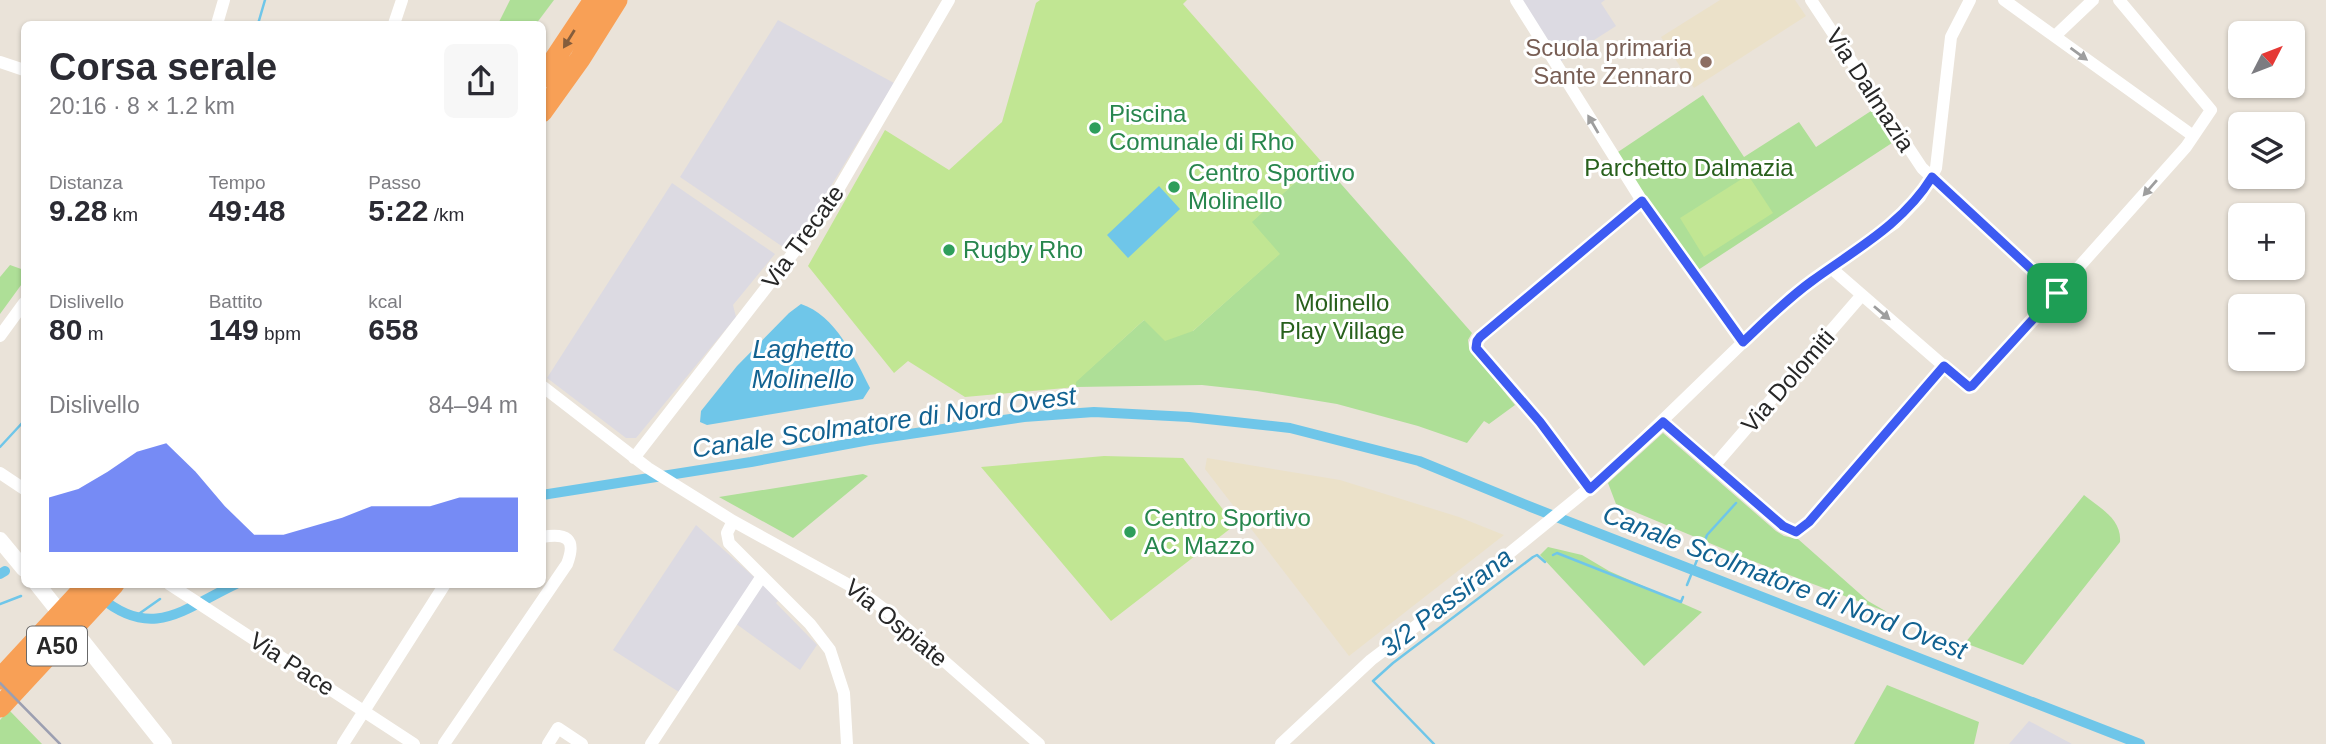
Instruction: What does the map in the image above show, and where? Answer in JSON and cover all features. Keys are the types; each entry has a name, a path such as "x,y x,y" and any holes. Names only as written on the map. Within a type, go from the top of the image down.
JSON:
{"highway":[{"path":"546,72 594,0"},
{"path":"546,106 617,0"},
{"name":"A50","path":"0,679 84,588"},
{"name":"A50","path":"0,706 110,588"}],"street":[{"path":"218,21 224,0"},
{"path":"395,21 402,0"},
{"name":"Via Trecate","path":"634,458 825,212 949,0"},
{"path":"1516,0 1642,201 1743,342"},
{"name":"Via Dalmazia","path":"1811,0 1913,156 1932,177 2057,293"},
{"path":"1281,744 1371,660 1590,489 1663,422 1790,297 1895,223 1920,198 1936,168 1951,37 1970,0"},
{"path":"2004,0 2192,135"},
{"path":"2055,36 2093,0"},
{"path":"1831,268 1969,387 1978,380 2186,147 2211,110 2119,0"},
{"path":"0,62 21,68"},
{"path":"1590,489 1540,422 1475,344 1642,201"},
{"name":"Via Dolomiti","path":"1714,466 1861,296"},
{"path":"0,336 21,307"},
{"path":"1663,422 1783,526 1796,532 1809,522 1944,366"},
{"name":"Via Ospiate","path":"546,389 648,468 736,523 829,572 874,601 1039,744"},
{"path":"0,473 21,487"},
{"path":"736,523 727,533 731,545 819,634 830,650 842,683 846,706 847,744"},
{"path":"444,744 567,564 570,547 566,536 546,536"},
{"path":"3,543 21,565"},
{"path":"651,744 762,576"},
{"path":"40,588 164,744"},
{"name":"Via Pace","path":"174,588 414,744"},
{"path":"343,744 442,588"},
{"path":"548,744 558,728 582,744"}],"shaded area":[{"path":"1510,0 1605,0 1601,3 1616,26 1552,67"},
{"name":"Scuola primaria Sante Zennaro","path":"1720,0 1795,0 1806,16 1694,88 1661,37"},
{"path":"778,20 894,83 796,243 783,247 680,177"},
{"path":"672,183 775,254 733,305 736,317 636,438 626,438 547,378"},
{"path":"1207,458 1340,480 1459,517 1504,535 1349,656 1205,469"},
{"path":"696,525 763,585 778,601 776,603 817,645 800,670 728,618 679,692 613,650"},
{"path":"2029,721 2072,744 2009,744"}],"green space":[{"path":"510,0 554,0 538,21 500,21"},
{"path":"1040,0 1187,0 1183,4 1320,160 1252,222 1280,254 1193,331 1165,341 1144,320 1076,382 1076,387 965,397 908,361 894,373 808,266 885,130 949,170 1002,122 1036,3"},
{"name":"Parchetto Dalmazia","path":"1703,95 1744,157 1799,122 1816,147 1874,109 1895,141 1698,270 1615,154"},
{"name":"Molinello Play Village","path":"1320,160 1472,333 1468,340 1469,348 1515,405 1489,424 1484,421 1467,443 1418,426 1337,404 1257,391 1202,385 1076,387 1075,382 1144,320 1193,331 1279,254 1251,222"},
{"path":"1748,175 1773,213 1704,257 1680,218"},
{"path":"10,265 21,269 21,285 0,314 0,277"},
{"path":"1663,433 1776,531 1798,539 1868,601 1887,612 1750,560 1616,504 1608,483"},
{"name":"Centro Sportivo AC Mazzo","path":"1104,456 1183,458 1235,525 1111,621 981,467"},
{"path":"863,474 868,476 793,538 719,497"},
{"path":"2084,495 2114,520 2120,534 2120,542 2023,665 1965,643"},
{"path":"1548,547 1582,555 1609,571 1702,612 1644,666 1540,555"},
{"path":"1887,685 1979,722 1974,744 1854,744"},
{"path":"9,710 42,744 0,744 0,720"}],"water":[{"path":"1159,186 1180,209 1128,258 1107,235"},
{"name":"Laghetto Molinello","path":"801,304 824,318 843,339 870,388 863,399 707,425 700,422 701,411 737,366"}],"waterway":[{"path":"259,21 265,0"},
{"name":"Canale Scolmatore di Nord Ovest","path":"546,494 1024,417 1094,412 1189,417 1290,428 1419,461 2140,744"},
{"path":"0,447 21,424"},
{"name":"3/2 Passirana","path":"1704,543 1707,535 1736,503"},
{"name":"3/2 Passirana","path":"1553,555 1557,553 1681,602 1683,597"},
{"name":"3/2 Passirana","path":"1434,744 1373,681 1533,557 1537,555 1545,562"},
{"name":"3/2 Passirana","path":"1687,585 1699,555"},
{"name":"Canale Scolmatore di Nord Ovest","path":"0,574 5,571"},
{"name":"Canale Scolmatore di Nord Ovest","path":"100,597 119,610 136,617 152,619 184,611 228,588"},
{"path":"0,604 21,596"},
{"path":"133,618 160,599"}],"railway":[{"path":"0,683 60,744"}],"place":[{"name":"Scuola primaria Sante Zennaro","path":"1706,62"},
{"name":"Piscina Comunale di Rho","path":"1095,128"},
{"name":"Centro Sportivo Molinello","path":"1174,187"},
{"name":"Rugby Rho","path":"949,250"},
{"name":"Centro Sportivo AC Mazzo","path":"1130,532"}],"route":[{"path":"1932,177 2057,293 1972,386 1969,387 1944,366 1809,522 1796,532 1783,526 1663,422 1590,489 1540,422 1475,344 1642,201 1743,342 1790,297 1895,223 1920,198 1932,177"}]}
